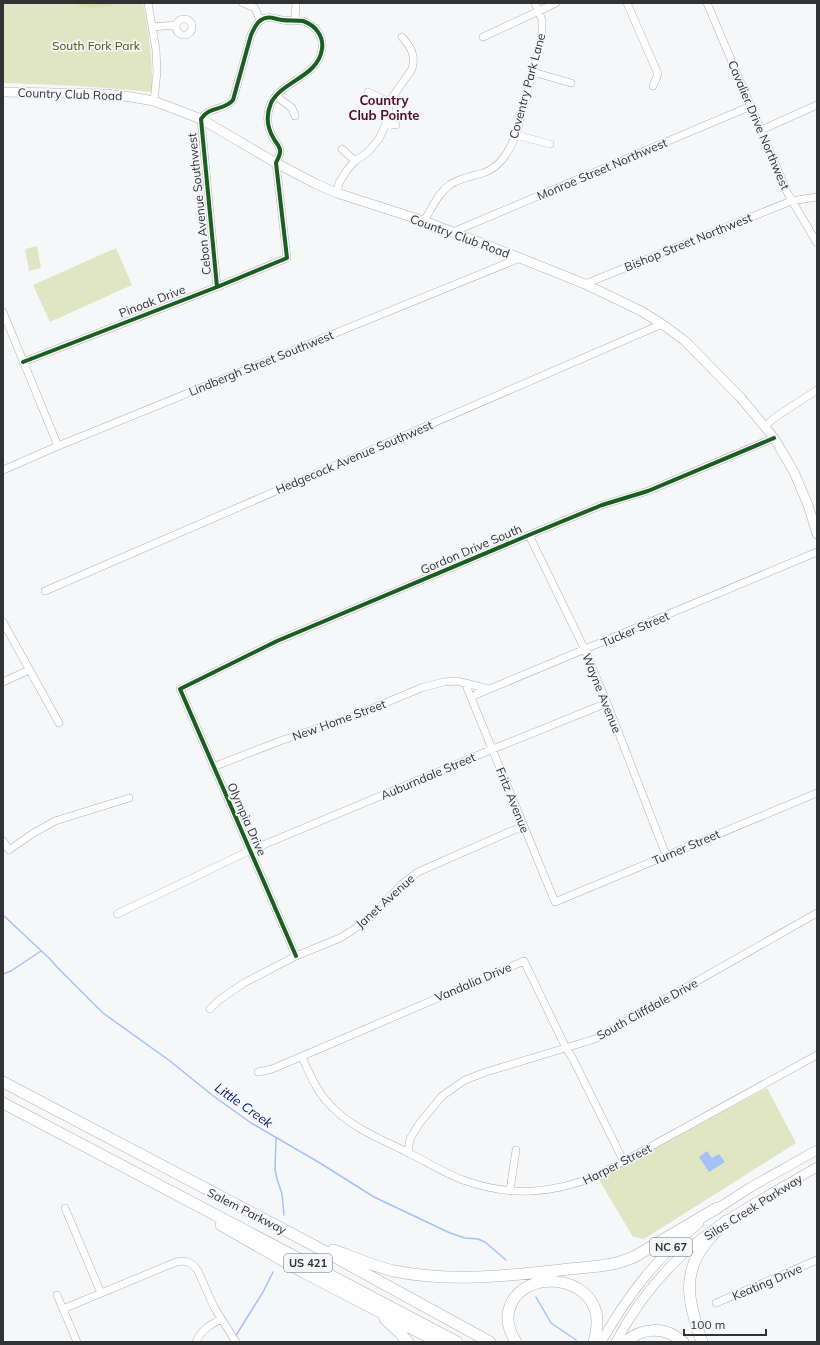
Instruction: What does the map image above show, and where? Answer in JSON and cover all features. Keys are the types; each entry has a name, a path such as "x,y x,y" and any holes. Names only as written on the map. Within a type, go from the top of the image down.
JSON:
{"highway":[{"name":"Salem Parkway","path":"3,1082 313,1245 490,1342"},
{"name":"Salem Parkway","path":"3,1103 457,1342"},
{"path":"159,1185 174,1198 264,1251 372,1309 438,1342"},
{"path":"313,1245 392,1270 422,1276 464,1278 600,1266 626,1260 642,1253 678,1230 717,1208"},
{"path":"702,1342 690,1302 689,1289 691,1275 695,1261 703,1247 726,1221"},
{"path":"516,1342 510,1329 508,1319 509,1309 513,1300 521,1291 531,1284 550,1281 571,1285 582,1292 590,1300 595,1309 597,1319 597,1330 594,1342"},
{"path":"372,1309 393,1326 408,1342"},
{"path":"625,1342 638,1334 654,1330 670,1334 683,1342"}],"main road":[{"name":"Country Club Road","path":"3,92 106,94 154,101 201,119 276,163 316,184 337,193 453,232 520,258 585,284 641,311 685,341 765,426 774,438 794,472 808,505 817,534"},
{"name":"Silas Creek Parkway","path":"600,1342 619,1311 643,1277 673,1245 717,1208 817,1150"},
{"name":"Silas Creek Parkway","path":"616,1342 642,1301 668,1270 697,1242 726,1221 817,1167"}],"street":[{"path":"148,3 156,50 157,72 154,101"},
{"path":"243,3 255,8 260,20"},
{"path":"295,20 296,3"},
{"name":"Coventry Park Lane","path":"424,222 437,199 446,188 462,178 484,172 497,166 507,154 516,135 542,36 542,20 535,3"},
{"path":"483,37 556,3"},
{"path":"626,3 658,74 653,86"},
{"name":"Cavalier Drive Northwest","path":"707,3 791,201 817,243"},
{"path":"201,119 206,112 227,105 233,100 251,35 260,20 270,17 280,20 295,20 304,22 315,28 321,36 322,49 317,63 314,67 280,92 272,103 268,117 270,132 280,149 280,154 276,163"},
{"path":"152,27 176,25"},
{"path":"337,193 341,178 347,170 355,161 375,145 383,132 389,113 389,102 407,78 414,64 413,54 408,43 402,37"},
{"path":"533,72 571,83"},
{"path":"368,92 389,102"},
{"path":"276,96 292,108 295,116"},
{"path":"761,130 817,105"},
{"name":"Monroe Street Northwest","path":"453,232 752,106"},
{"name":"Cebon Avenue Southwest","path":"201,119 217,287"},
{"path":"386,123 396,125"},
{"path":"516,135 550,144"},
{"path":"342,149 355,161"},
{"name":"Pinoak Drive","path":"23,362 217,287 287,258 276,163"},
{"name":"Bishop Street Northwest","path":"585,284 791,201 817,197"},
{"name":"Lindbergh Street Southwest","path":"3,470 58,446 520,258"},
{"path":"3,312 58,446"},
{"name":"Hedgecock Avenue Southwest","path":"45,591 662,324"},
{"path":"765,426 777,416 817,390"},
{"name":"Gordon Drive South","path":"180,689 277,641 602,505 648,491 774,438"},
{"name":"Wayne Avenue","path":"529,535 585,650 666,855"},
{"name":"Tucker Street","path":"471,697 817,552"},
{"path":"3,622 59,723"},
{"path":"3,682 29,670"},
{"name":"New Home Street","path":"213,767 280,741 354,716 421,688 443,682 457,681 465,683"},
{"path":"465,683 485,688 492,688"},
{"path":"465,683 471,697"},
{"name":"Olympia Drive","path":"180,689 296,956"},
{"name":"Fritz Avenue","path":"471,697 555,902"},
{"name":"Auburndale Street","path":"117,914 250,850 607,703"},
{"name":"Turner Street","path":"555,902 817,793"},
{"path":"3,841 9,850 32,834 55,821 129,798"},
{"name":"Janet Avenue","path":"210,1009 219,1000 244,983 296,956 340,938 353,930 372,915 402,884 418,872 524,826"},
{"name":"South Cliffdale Drive","path":"408,1153 410,1140 416,1129 442,1096 465,1080 600,1036 817,913"},
{"name":"Vandalia Drive","path":"258,1072 272,1069 524,961 624,1162"},
{"name":"Harper Street","path":"302,1056 319,1091 333,1109 368,1134 463,1180 484,1186 521,1192 559,1188 578,1184 597,1176 817,1055"},
{"path":"510,1190 516,1150"},
{"path":"65,1208 101,1293"},
{"name":"Keating Drive","path":"716,1303 817,1260"},
{"path":"63,1309 176,1262 184,1261 195,1266 221,1319 236,1342"},
{"path":"57,1295 77,1342"},
{"path":"196,1342 199,1334 221,1319"}],"green space":[{"name":"South Fork Park","path":"3,3 143,3 150,48 152,92 78,86 3,83"},
{"path":"75,3 117,3 108,6 89,8 78,6"},
{"path":"37,246 41,268 29,271 25,249"},
{"path":"116,248 132,285 50,322 33,285"},
{"path":"767,1088 796,1143 644,1239 633,1237 598,1178"}],"water":[{"path":"707,1151 712,1158 719,1154 725,1162 709,1172 699,1157"}],"waterway":[{"name":"Little Creek","path":"3,915 50,959 103,1013 170,1061 212,1095 251,1123 320,1163 374,1197 450,1233 485,1242 506,1260"},
{"path":"3,974 11,971 41,951"},
{"path":"276,1138 275,1169 282,1194 284,1215"},
{"path":"235,1337 263,1292 273,1272"},
{"name":"Little Creek","path":"536,1297 551,1323 576,1340"}],"cycle path":[{"path":"23,362 217,287 287,258 276,163 280,155 280,150 270,130 268,117 269,108 276,95 314,66 319,58 322,49 322,40 320,35 315,28 303,21 269,18 259,21 251,35 233,100 225,106 208,112 201,119 217,287"},
{"path":"296,956 180,689 277,641 602,505 648,491 774,438"}],"district":[{"name":"Country Club Pointe","path":"384,108"}]}
